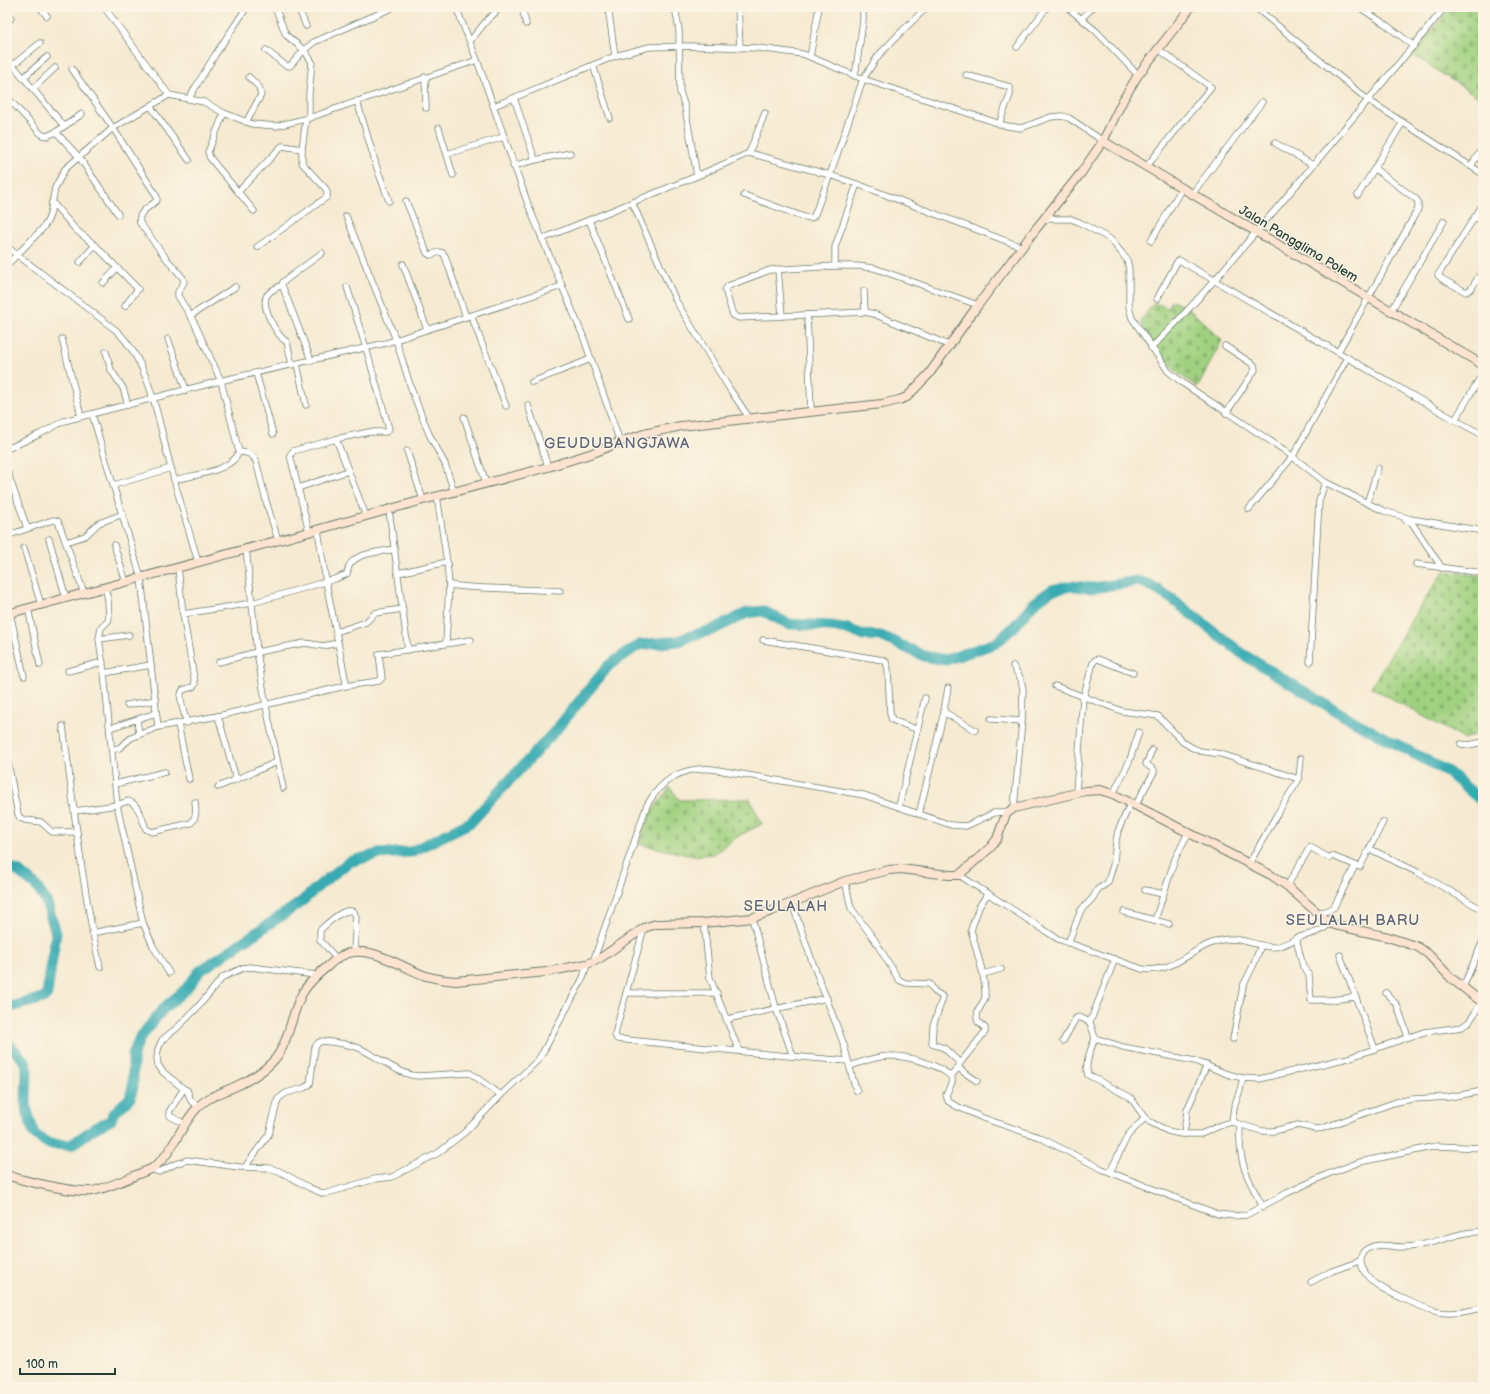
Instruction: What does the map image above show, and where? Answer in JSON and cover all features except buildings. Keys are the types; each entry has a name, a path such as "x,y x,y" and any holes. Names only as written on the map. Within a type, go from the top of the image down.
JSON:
{"street":[{"path":"40,7 47,16"},
{"path":"104,7 169,95"},
{"path":"189,98 247,7"},
{"path":"257,247 327,196 326,189 302,163 302,149 313,65 311,59 304,50 286,35 275,7"},
{"path":"298,7 306,26"},
{"path":"266,50 288,67 295,62 304,50 314,42 383,9 394,7"},
{"path":"456,7 494,106 513,166 591,359 620,442"},
{"path":"470,41 488,19 496,12 498,7"},
{"path":"522,7 526,24"},
{"path":"608,7 615,56"},
{"path":"675,7 680,46 680,92 684,103 697,176"},
{"path":"738,7 740,48"},
{"path":"810,57 819,7"},
{"path":"855,76 863,21 863,7"},
{"path":"744,195 804,218 811,218 814,216 830,175 862,79 878,56 927,7"},
{"path":"1017,47 1047,7"},
{"path":"1068,7 1082,18 1138,75"},
{"path":"1082,18 1093,7"},
{"path":"24,676 9,613 548,467 593,453 644,434 681,426 882,404 907,397 930,374 951,346 978,305 1081,173 1103,141 1123,100 1138,75 1191,7"},
{"path":"1255,7 1368,100 1483,174"},
{"path":"1359,7 1414,46"},
{"path":"1151,348 1185,315 1314,165 1445,7"},
{"path":"12,65 40,43"},
{"path":"494,106 615,56 649,47 680,46 740,48 803,54 862,79 999,124 1020,128 1052,117 1062,116 1069,118 1103,141"},
{"path":"1146,167 1211,87 1158,49"},
{"path":"23,78 46,57"},
{"path":"7,58 64,126"},
{"path":"7,265 44,226 50,214 55,188 65,169 113,128 151,107 169,95 204,102 224,113 246,122 276,126 307,119 477,60"},
{"path":"593,65 610,118"},
{"path":"32,89 55,68"},
{"path":"72,69 156,194 157,200 140,214 140,222 165,257 183,278 184,282 178,292 180,300 190,316 221,381 239,452 236,458 221,468 174,480"},
{"path":"966,75 1010,87 1010,95 999,124"},
{"path":"246,122 261,95 259,87 249,77"},
{"path":"425,77 426,108"},
{"path":"7,97 42,135 47,136 56,132 82,114"},
{"path":"514,98 535,160"},
{"path":"357,102 377,168 389,201"},
{"path":"1192,194 1262,102"},
{"path":"151,107 189,160"},
{"path":"224,113 208,152 254,211"},
{"path":"749,153 765,113"},
{"path":"1358,195 1403,122"},
{"path":"439,128 453,175"},
{"path":"56,132 79,157 118,214"},
{"path":"447,154 504,137"},
{"name":"Jalan Pangglima Polem","path":"1103,141 1483,365"},
{"path":"1275,143 1314,165"},
{"path":"238,192 282,146 302,149"},
{"path":"1471,166 1483,147"},
{"path":"513,166 570,153"},
{"path":"542,239 697,176 749,153 830,175 857,184 1022,247"},
{"path":"1338,352 1417,212 1419,205 1416,199 1375,169"},
{"path":"835,266 835,247 857,184"},
{"path":"1150,241 1182,188"},
{"path":"406,201 427,253 430,255 440,252 445,256 506,406"},
{"path":"52,202 76,230 94,245 138,289 125,306"},
{"path":"632,202 676,300 729,388 750,419"},
{"path":"1483,204 1438,275 1442,280 1466,292 1470,290 1483,270"},
{"path":"346,216 396,340 412,390 429,434 446,468 454,492"},
{"path":"1039,225 1050,217 1070,219 1079,222 1110,239 1127,260 1129,269 1130,312 1132,318 1168,371 1226,413 1293,456 1326,482 1384,511 1411,519 1483,531"},
{"path":"1475,217 1483,221"},
{"path":"589,220 629,319"},
{"path":"1391,311 1444,221"},
{"path":"80,262 94,245"},
{"path":"7,247 117,331 125,339 134,353 154,398 174,480 198,562"},
{"path":"306,405 295,364 287,342 281,337 272,322 266,304 266,297 268,293 282,285 283,282 322,252"},
{"path":"1157,299 1179,260 1483,435"},
{"path":"403,264 427,330"},
{"path":"951,346 874,314 865,312 736,317 733,315 725,292 726,287 763,272 778,269 857,266 874,268 978,305"},
{"path":"103,283 117,268"},
{"path":"778,269 782,316"},
{"path":"282,285 311,360"},
{"path":"7,449 64,421 81,416 396,340 562,286"},
{"path":"190,316 235,287"},
{"path":"345,686 346,683 326,582 313,531 298,488 290,455 293,451 336,439 369,432 381,433 389,431 389,426 347,287"},
{"path":"864,291 865,312"},
{"path":"807,315 811,411"},
{"path":"62,339 81,416"},
{"path":"168,339 186,390"},
{"path":"1225,346 1255,367 1226,413"},
{"path":"106,352 111,370 123,388 128,405"},
{"path":"1249,509 1293,456 1347,358"},
{"path":"532,382 591,359"},
{"path":"256,373 273,434"},
{"path":"1455,420 1483,373"},
{"path":"528,405 548,467"},
{"path":"92,414 141,578 158,727"},
{"path":"464,417 486,483"},
{"path":"336,439 366,516"},
{"path":"407,451 423,500"},
{"path":"239,452 248,453 256,461 267,506 278,540"},
{"path":"114,485 171,468"},
{"path":"1367,503 1378,468"},
{"path":"298,488 348,470"},
{"path":"7,471 27,528"},
{"path":"1310,662 1319,501 1326,482"},
{"path":"437,496 449,585 446,643"},
{"path":"389,510 408,650"},
{"path":"1384,511 1387,516 1403,519 1412,523 1442,568"},
{"path":"66,542 85,536 100,523 123,514"},
{"path":"12,534 56,520 59,523 84,593"},
{"path":"49,539 66,598"},
{"path":"114,545 126,582"},
{"path":"24,548 41,605"},
{"path":"246,548 257,652 266,706 283,788"},
{"path":"183,614 252,603 326,582 347,574 349,566 356,558 395,549"},
{"path":"398,573 447,562"},
{"path":"1416,564 1483,573"},
{"path":"178,567 183,614 195,684 193,687 183,690 181,693 181,699 187,722"},
{"path":"449,585 475,588 560,591"},
{"path":"105,587 108,600 109,618 101,628 99,638 103,662 117,805 143,923 153,946 169,973"},
{"path":"28,608 40,666"},
{"path":"336,632 366,622 375,613 403,609"},
{"path":"99,638 129,635"},
{"path":"112,750 119,748 131,738 158,727 266,706 345,686 379,681 382,678 379,654 471,640"},
{"path":"763,640 883,660 886,662 888,669 890,713 892,720 916,728"},
{"path":"219,662 257,652 305,643 323,646 338,643"},
{"path":"1076,792 1084,698 1095,660 1098,659 1133,673"},
{"path":"68,670 103,662"},
{"path":"104,673 151,665"},
{"path":"7,1175 32,1182 92,1191 151,1169 157,1165 170,1150 185,1124 198,1106 258,1074 276,1058 284,1042 303,993 316,975 337,959 354,952 379,956 425,975 443,980 525,975 590,963 644,928 656,924 704,923 752,918 845,881 889,870 901,869 950,875 959,874 993,844 1004,818 1011,810 1022,722 1023,689 1021,679 1014,666"},
{"path":"1055,686 1122,711 1158,716 1183,742 1191,747 1227,756 1299,779"},
{"path":"919,814 944,712 948,688"},
{"path":"899,806 924,698"},
{"path":"127,705 156,700"},
{"path":"944,712 975,730"},
{"path":"110,728 156,713"},
{"path":"218,716 236,779"},
{"path":"992,719 1022,722"},
{"path":"137,720 140,734"},
{"path":"178,724 189,779"},
{"path":"63,726 92,933 100,967"},
{"path":"1113,794 1129,762 1139,732"},
{"path":"1461,744 1469,745 1483,742"},
{"path":"1068,943 1080,910 1091,900 1098,889 1108,882 1114,862 1118,831 1154,772 1154,770 1146,764 1152,750"},
{"path":"7,758 8,771 20,818 41,822 52,832 77,832"},
{"path":"1249,864 1299,779 1302,758"},
{"path":"218,787 277,762"},
{"path":"151,1169 159,1172 174,1164 187,1160 245,1167 269,1168 279,1171 324,1194 375,1179 392,1177 438,1153 465,1132 538,1060 590,963 647,805 664,784 675,775 686,770 698,768 712,769 864,795 899,806 937,821 960,826 971,824 994,813 1011,810 1076,792 1100,790 1113,794 1249,864 1288,886 1316,912 1335,925 1388,937 1418,947 1428,954 1463,987 1483,1002 1465,1025 1457,1028 1430,1030 1408,1036 1348,1058 1266,1078 1243,1078 1227,1074 1208,1065 1186,1058 1123,1047 1095,1038"},
{"path":"115,784 165,772"},
{"path":"75,811 117,805 128,801 135,804 146,829 152,832 191,823 196,815 194,802"},
{"path":"1288,886 1310,847 1329,858 1332,856 1360,867 1383,822"},
{"path":"1155,920 1175,859 1188,833"},
{"path":"1370,849 1417,872 1483,910"},
{"path":"1316,912 1328,911 1334,907 1355,866"},
{"path":"959,874 1043,929 1068,943 1142,969 1155,970 1169,967 1199,948 1218,941 1230,939 1242,940 1267,947 1278,947 1296,938 1323,930 1329,922"},
{"path":"845,881 849,904 874,939 900,980 906,983 930,984 934,991 942,997 933,1026 932,1044 944,1048 959,1066 977,1081"},
{"path":"1145,890 1163,894"},
{"path":"988,892 979,907 971,930 983,974 985,998 978,1011 977,1018 978,1022 986,1028 985,1032 952,1076 952,1082 946,1095 948,1100 954,1105 984,1118 1039,1137 1110,1172 1218,1214 1234,1216 1246,1215 1287,1193 1328,1174 1360,1162 1437,1146 1483,1148"},
{"path":"792,903 844,1045 852,1080 857,1091"},
{"path":"337,959 320,940 320,930 334,918 347,910 354,912 356,917 354,952"},
{"path":"1124,912 1169,924"},
{"path":"752,918 776,1008 793,1056"},
{"path":"92,933 143,923"},
{"path":"704,923 710,978 739,1051"},
{"path":"644,928 617,1026 615,1035 617,1038 849,1063 885,1056 893,1056 930,1063 952,1076"},
{"path":"1296,938 1303,967 1309,975 1311,1000 1330,1000 1355,997"},
{"path":"1463,987 1483,941"},
{"path":"1233,1039 1244,986 1254,964 1260,945"},
{"path":"1340,955 1375,1049"},
{"path":"1115,959 1090,1022 1095,1038 1087,1062 1086,1070 1088,1075 1130,1097 1145,1118 1168,1131 1184,1134 1201,1134 1232,1122 1262,1131 1274,1131 1298,1125 1323,1128 1396,1102 1413,1098 1449,1097 1483,1091"},
{"path":"198,1106 190,1101 187,1090 163,1072 158,1065 158,1049 162,1040 192,1013 223,977 243,968 250,967 316,975"},
{"path":"983,974 1001,969"},
{"path":"626,993 717,993"},
{"path":"1386,993 1397,1006 1408,1036"},
{"path":"727,1019 827,998"},
{"path":"1063,1041 1076,1018 1079,1017 1090,1022"},
{"path":"245,1167 269,1134 278,1099 286,1093 304,1088 310,1084 315,1047 322,1041 358,1048 410,1075 418,1076 470,1073 501,1095"},
{"path":"1184,1134 1187,1110 1208,1065"},
{"path":"1232,1122 1234,1107 1243,1078"},
{"path":"184,1089 169,1112 170,1116 185,1124"},
{"path":"1110,1172 1128,1135 1145,1118"},
{"path":"1240,1125 1241,1154 1245,1171 1263,1207"},
{"path":"1483,1232 1468,1233 1436,1242 1406,1247 1379,1245 1369,1247 1364,1251 1360,1261 1365,1273 1376,1285 1436,1312 1456,1313 1483,1308"},
{"path":"1311,1282 1332,1271 1360,1261"}],"green space":[{"path":"1450,7 1477,7 1483,11 1483,100 1413,55"},
{"path":"1171,301 1187,307 1222,340 1198,387 1171,366 1157,350 1140,321 1154,303 1169,308"},
{"path":"1444,571 1483,576 1483,731 1464,739 1371,687 1412,619"},
{"path":"670,787 679,800 750,799 762,824 740,835 714,854 693,856 639,844 650,814"}],"waterway":[{"path":"7,1042 25,1061 27,1067 26,1107 34,1134 49,1144 71,1145 95,1128 111,1120 113,1114 130,1098 133,1087 133,1054 140,1038 163,1009 186,989 200,971 300,903 349,862 378,854 411,852 471,822 556,730 609,665 639,645 679,641 690,636 712,630 747,613 763,611 789,624 831,626 847,629 863,635 881,636 924,656 946,660 996,643 1014,627 1033,604 1052,590 1071,586 1094,588 1137,581 1148,584 1172,599 1244,655 1348,718 1448,772 1483,802"},
{"path":"7,867 18,871 36,886 46,901 56,933 47,994 43,998 7,1008"}],"district":[{"name":"GEUDUBANGJAWA","path":"617,443"},
{"name":"SEULALAH","path":"786,906"},
{"name":"SEULALAH BARU","path":"1353,920"}]}
